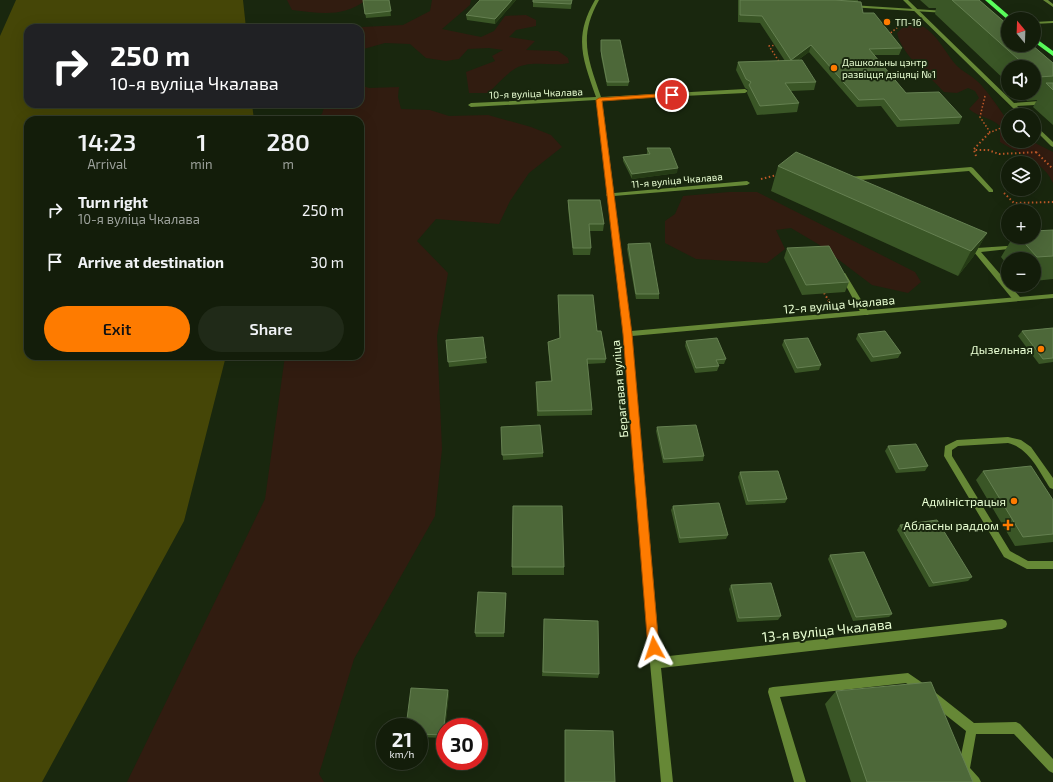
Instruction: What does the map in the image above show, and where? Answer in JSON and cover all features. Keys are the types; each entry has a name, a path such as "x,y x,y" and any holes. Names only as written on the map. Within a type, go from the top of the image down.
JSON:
{"main road":[{"path":"988,0 1001,11"},
{"path":"1041,45 1053,54"}],"street":[{"name":"Берагавая вуліца","path":"597,0 588,13 583,41 588,66 599,100 609,196 628,334 655,663 667,782"},
{"path":"905,0 1016,108"},
{"path":"1045,0 1053,6"},
{"path":"847,5 917,11 956,12"},
{"path":"991,12 1001,11"},
{"path":"1041,23 1053,22"},
{"name":"10-я вуліца Чкалава","path":"471,105 599,100 745,91"},
{"path":"1013,105 1053,102"},
{"path":"1041,133 1053,145"},
{"path":"843,179 971,169 992,191"},
{"name":"11-я вуліца Чкалава","path":"609,196 747,184"},
{"path":"962,243 976,250 1017,299"},
{"path":"976,250 1022,246"},
{"path":"840,270 865,313"},
{"name":"12-я вуліца Чкалава","path":"628,334 1053,296"},
{"path":"1053,485 1028,449 1018,442 1008,440 957,443 948,448 948,456 1007,554 1027,565 1053,565"},
{"name":"13-я вуліца Чкалава","path":"655,663 1002,624"},
{"path":"800,782 772,692 908,678 972,729 1016,728 1053,767"},
{"path":"972,729 964,770 975,782"}],"path":[{"path":"887,36 917,11"},
{"path":"781,64 769,46 783,45"},
{"path":"990,132 980,117 986,89 992,84"},
{"path":"974,150 990,132 1001,128"},
{"path":"974,150 988,150 999,154 1042,151"},
{"path":"971,169 980,167 974,150"},
{"path":"1036,152 1053,169"},
{"path":"747,184 782,175"},
{"path":"999,188 1014,203 1053,202"}],"shaded area":[{"path":"16,0 243,0 246,24 24,24 24,108 252,108 254,116 24,116 24,360 225,360 184,521 42,782 0,782 0,36"},
{"path":"287,0 366,0 349,10 321,13 292,10"},
{"path":"432,0 471,0 470,5 442,29 481,37 494,31 505,16 526,15 536,20 536,26 516,30 509,37 535,41 526,50 558,51 568,58 569,63 533,64 519,67 506,75 488,93 469,93 466,72 495,61 492,56 503,50 489,48 468,49 459,59 446,61 426,58 410,44 385,43 364,49 364,27 403,25 430,11"},
{"path":"909,23 924,27 937,39 957,66 980,83 1001,111 1001,143 1000,126 969,109 979,98 975,91 968,88 957,93 944,92 917,65 905,50 897,33"},
{"path":"364,86 369,88 399,87 398,97 401,109 430,110 449,116 488,115 531,127 551,135 562,147 529,173 510,201 499,224 436,219 417,241 448,273 437,336 442,449 435,516 354,659 319,774 324,782 127,782 265,499 284,360 364,360 364,116 318,116 322,114 324,108 364,108"},
{"path":"1041,146 1053,152 1053,183 1041,167 1041,156 1025,156 1011,148 1041,148"},
{"path":"729,192 757,192 915,272 921,282 908,293 872,285 818,244 791,228 776,230 785,249 767,263 696,259 665,243 665,221 675,214 683,196"}],"building":[{"path":"363,0 389,0 391,11 365,14"},
{"path":"480,0 512,0 495,19 466,15"},
{"path":"533,0 572,0 571,4 533,2"},
{"path":"740,0 835,0 861,2 863,13 874,13 902,48 869,49 906,93 939,92 962,117 900,120 884,99 859,100 811,45 791,60 762,16 740,15"},
{"path":"952,0 979,0 1001,19 1001,44"},
{"path":"601,40 620,40 629,82 607,82 601,51"},
{"path":"1010,52 1040,52 1053,63 1053,76 1041,77 1041,60 1019,60"},
{"path":"802,60 816,82 785,83 799,103 760,106 749,85 751,82 746,79 738,62"},
{"path":"1046,83 1053,83 1053,90"},
{"path":"647,148 670,148 678,168 632,174 623,157 650,154"},
{"path":"796,152 987,233 971,251 778,166"},
{"path":"568,200 600,200 604,224 589,224 591,248 573,248"},
{"path":"1053,230 1053,256 1041,257 1041,252 1032,252 1025,244 1041,244 1041,231"},
{"path":"650,243 659,294 636,294 628,244"},
{"path":"829,246 849,282 806,285 787,248"},
{"path":"558,295 593,295 597,331 601,331 606,359 587,359 592,410 538,411 536,382 552,381 548,342 560,338"},
{"name":"Дызельная","path":"1053,328 1053,358 1043,359 1022,331"},
{"path":"885,331 901,353 873,357 858,334"},
{"path":"483,337 486,358 448,362 446,340"},
{"path":"717,338 726,359 716,360 719,366 696,368 686,341"},
{"path":"808,338 821,365 797,368 784,340"},
{"path":"540,425 543,453 502,455 501,427"},
{"path":"696,425 704,456 664,459 657,427"},
{"path":"916,444 928,466 899,469 888,446"},
{"name":"Адміністрацыя","path":"1031,466 1053,500 1053,534 1023,537 983,471"},
{"path":"778,471 787,499 748,501 740,472"},
{"path":"719,503 728,535 680,538 673,506"},
{"path":"513,506 562,506 564,567 512,567"},
{"path":"937,520 972,577 933,583 900,525"},
{"path":"864,552 892,614 856,617 830,555"},
{"path":"771,583 781,616 739,618 731,585"},
{"path":"478,592 506,593 504,633 475,633"},
{"path":"544,619 598,621 599,674 543,672"},
{"path":"931,682 973,782 867,782 836,691"},
{"path":"411,688 448,690 445,718 436,718 436,735 428,734 428,718 407,718"},
{"path":"565,730 613,731 615,782 565,782"}],"place":[{"name":"ТП-16","path":"887,22"},
{"name":"Дашкольны цэнтр развіцця дзіцяці №1","path":"834,68"},
{"name":"Дызельная","path":"1041,349"},
{"name":"Адміністрацыя","path":"1014,501"},
{"name":"Абласны раддом","path":"1008,525"}],"route":[{"path":"654,648 628,334 609,196 599,100 672,95"}]}
